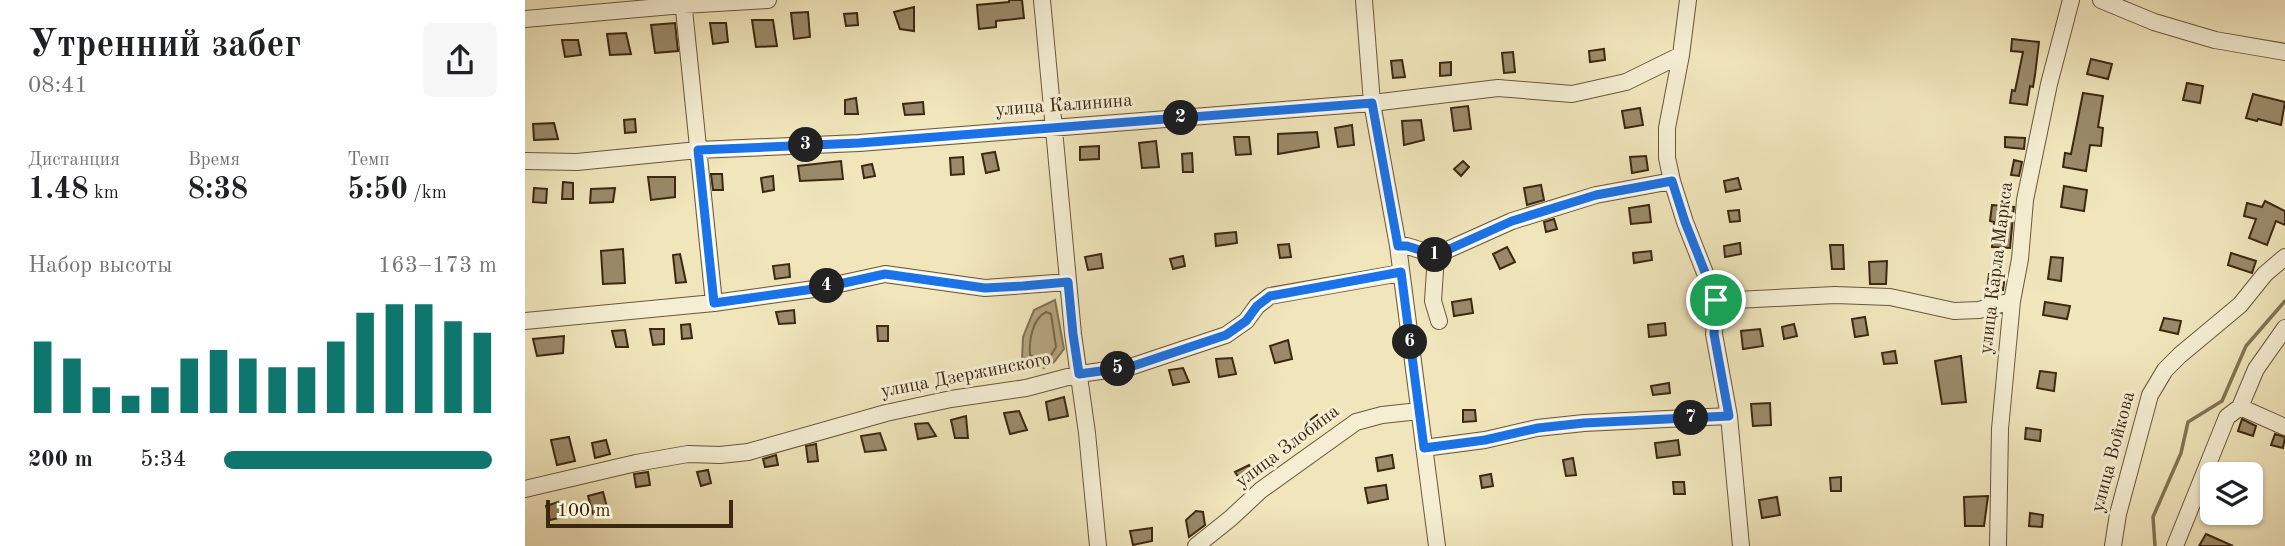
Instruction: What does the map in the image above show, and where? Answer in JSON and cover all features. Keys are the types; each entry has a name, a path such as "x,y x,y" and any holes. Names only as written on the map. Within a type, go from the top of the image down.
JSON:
{"street":[{"path":"525,19 683,2 768,0"},
{"path":"1042,0 1073,334 1087,433 1098,546"},
{"path":"1364,0 1372,103 1398,246 1437,546"},
{"path":"1688,0 1667,128 1667,158 1685,222 1716,300 1714,334 1729,416 1741,546"},
{"name":"улица Карла Маркса","path":"1998,546 2000,429 2025,200 2039,128 2071,0"},
{"path":"2101,0 2154,22 2215,40 2285,51"},
{"path":"683,2 714,303"},
{"name":"улица Калинина","path":"525,161 577,162 698,150 859,143 1372,103 1498,88 1572,94 1626,82 1681,55"},
{"path":"1398,246 1436,255 1512,221 1596,195 1672,181"},
{"path":"1436,255 1433,301 1439,320"},
{"name":"улица Войкова","path":"2113,546 2118,514 2150,395 2165,370 2240,305 2265,274 2285,257"},
{"name":"улица Дзержинского","path":"525,489 636,463 688,454 748,452 886,413 951,399 1026,388 1079,374 1130,367 1226,335 1246,321 1257,306 1270,296 1401,272"},
{"path":"525,321 714,303 821,288 885,274 985,288 1068,282"},
{"path":"1716,300 1835,295 1890,297 1954,311 1979,310 2012,301"},
{"path":"2175,546 2227,417 2239,407 2256,369 2285,328"},
{"path":"2239,407 2285,428"},
{"name":"улица Злобина","path":"1196,546 1261,490 1356,422 1382,415 1419,411"},
{"path":"1424,448 1485,440 1538,428 1584,423 1729,416"}],"water":[{"path":"1055,300 1064,349 1054,362 1044,368 1022,360 1023,337 1034,310"}],"building":[{"path":"1022,0 1024,18 996,21 996,27 979,29 977,5"},
{"path":"914,7 914,31 900,29 894,12"},
{"path":"808,12 810,37 794,39 791,13"},
{"path":"857,13 858,25 846,26 844,14"},
{"path":"752,20 773,20 777,46 756,47"},
{"path":"675,23 678,51 655,53 651,25"},
{"path":"710,23 726,23 728,42 713,44"},
{"path":"626,33 631,54 610,55 607,34"},
{"path":"2012,39 2039,42 2033,87 2030,86 2027,105 2010,103 2023,52 2011,51"},
{"path":"562,40 578,40 581,55 565,57"},
{"path":"1604,49 1605,60 1590,62 1589,51"},
{"path":"1513,52 1515,72 1504,73 1502,53"},
{"path":"2091,59 2112,64 2108,79 2087,74"},
{"path":"1402,60 1405,77 1393,78 1391,61"},
{"path":"1451,62 1451,75 1440,76 1440,63"},
{"path":"2187,83 2203,86 2200,103 2183,100"},
{"path":"2083,93 2103,96 2098,127 2103,128 2101,146 2090,145 2086,171 2063,167 2065,153 2071,154"},
{"path":"2253,94 2285,102 2281,125 2246,118"},
{"path":"856,98 858,114 845,114 845,100"},
{"path":"923,102 924,114 905,115 903,104"},
{"path":"1468,106 1471,129 1454,131 1451,108"},
{"path":"1640,108 1643,125 1625,128 1622,111"},
{"path":"635,119 636,132 625,133 624,120"},
{"path":"1421,120 1424,140 1404,145 1402,121"},
{"path":"554,123 558,139 534,140 533,124"},
{"path":"1352,125 1354,145 1338,147 1335,128"},
{"path":"1317,132 1319,147 1278,154 1278,134"},
{"path":"1234,137 1249,137 1251,154 1236,155"},
{"path":"2005,137 2025,138 2024,149 2005,147"},
{"path":"1156,141 1159,167 1142,168 1139,143"},
{"path":"1099,146 1099,159 1080,160 1080,147"},
{"path":"995,152 999,170 986,173 982,154"},
{"path":"1192,153 1193,172 1183,172 1182,154"},
{"path":"1646,156 1648,170 1632,173 1630,157"},
{"path":"963,157 964,174 951,175 950,158"},
{"path":"2014,160 2022,162 2019,176 2011,175"},
{"path":"841,161 843,179 800,181 798,166"},
{"path":"1463,161 1469,167 1461,176 1454,169"},
{"path":"872,164 875,176 864,178 862,166"},
{"path":"711,174 722,174 723,190 713,190"},
{"path":"773,176 774,190 763,192 761,178"},
{"path":"648,177 675,177 675,197 651,200"},
{"path":"1738,178 1741,189 1726,192 1724,181"},
{"path":"563,182 573,183 573,199 562,199"},
{"path":"1541,185 1544,200 1527,205 1524,188"},
{"path":"2064,186 2087,190 2084,211 2061,207"},
{"path":"534,188 547,189 546,203 533,202"},
{"path":"615,188 613,202 590,203 591,189"},
{"path":"2265,201 2285,211 2285,225 2276,221 2267,245 2249,238 2256,219 2244,216 2247,203 2262,207"},
{"path":"1649,205 1651,222 1631,224 1629,208"},
{"path":"1992,205 2014,207 2010,248 1992,247"},
{"path":"1739,210 1740,221 1730,222 1728,211"},
{"path":"1554,219 1557,229 1546,232 1544,222"},
{"path":"1236,232 1237,243 1216,246 1215,234"},
{"path":"1740,243 1741,254 1725,257 1724,246"},
{"path":"1289,244 1291,257 1280,258 1278,245"},
{"path":"1830,245 1843,245 1844,269 1832,269"},
{"path":"1507,247 1515,262 1500,269 1493,254"},
{"path":"623,249 625,283 603,284 601,251"},
{"path":"1651,251 1652,260 1634,263 1633,253"},
{"path":"2231,253 2256,261 2252,273 2228,265"},
{"path":"680,254 686,282 676,283 673,255"},
{"path":"1101,254 1103,268 1088,270 1085,257"},
{"path":"1183,256 1185,266 1173,269 1170,259"},
{"path":"2051,257 2063,258 2061,281 2048,279"},
{"path":"1887,261 1886,284 1870,284 1869,262"},
{"path":"789,264 790,277 775,279 773,266"},
{"path":"1989,274 2005,275 2003,290 1987,290"},
{"path":"1471,299 1473,313 1454,316 1452,302"},
{"path":"2045,302 2070,306 2067,319 2043,315"},
{"path":"794,310 795,323 779,324 776,312"},
{"path":"1865,317 1868,335 1855,337 1852,319"},
{"path":"2164,318 2181,321 2178,334 2160,330"},
{"path":"1665,323 1666,335 1649,337 1648,325"},
{"path":"690,324 692,338 682,339 681,325"},
{"path":"1794,324 1797,336 1784,339 1782,327"},
{"path":"877,326 888,326 888,341 878,341"},
{"path":"650,329 664,329 664,344 653,345"},
{"path":"1760,329 1763,346 1743,349 1741,331"},
{"path":"625,330 628,347 616,347 612,331"},
{"path":"564,336 563,353 537,356 533,339"},
{"path":"1288,340 1292,359 1275,363 1270,346"},
{"path":"1895,351 1897,363 1884,364 1882,353"},
{"path":"1961,356 1966,402 1942,404 1935,361"},
{"path":"1232,358 1236,374 1219,377 1216,359"},
{"path":"1183,368 1189,382 1173,385 1169,370"},
{"path":"2040,371 2056,373 2054,391 2037,388"},
{"path":"1669,383 1670,393 1653,395 1651,386"},
{"path":"1064,397 1068,416 1049,420 1046,402"},
{"path":"1770,403 1771,425 1753,426 1751,404"},
{"path":"1463,410 1475,410 1476,421 1463,422"},
{"path":"1019,411 1027,430 1010,434 1004,413"},
{"path":"1317,415 1324,424 1312,434 1305,424"},
{"path":"966,416 968,438 955,438 951,420"},
{"path":"2242,419 2256,426 2253,436 2238,431"},
{"path":"928,423 936,436 918,439 915,424"},
{"path":"2026,428 2041,430 2040,441 2025,439"},
{"path":"880,433 886,450 865,452 861,436"},
{"path":"2275,434 2285,437 2283,448 2271,445"},
{"path":"569,437 575,461 557,465 551,440"},
{"path":"606,440 610,454 595,458 592,443"},
{"path":"1678,440 1680,455 1657,458 1655,443"},
{"path":"816,444 818,461 808,462 806,446"},
{"path":"776,455 778,465 765,467 763,459"},
{"path":"1392,455 1394,468 1378,471 1376,458"},
{"path":"1573,458 1576,475 1566,476 1563,460"},
{"path":"1249,465 1254,475 1242,483 1235,472"},
{"path":"708,470 711,483 701,486 697,472"},
{"path":"648,472 650,485 636,487 634,474"},
{"path":"1491,474 1493,486 1482,488 1480,476"},
{"path":"1841,477 1841,491 1831,491 1830,478"},
{"path":"1673,482 1684,482 1685,494 1674,494"},
{"path":"1386,485 1388,499 1368,503 1365,488"},
{"path":"603,492 608,511 593,514 588,496"},
{"path":"1988,496 1984,526 1965,526 1964,497"},
{"path":"1777,497 1780,515 1762,518 1759,500"},
{"path":"558,502 563,517 550,520 546,506"},
{"path":"1196,511 1203,512 1205,525 1189,537 1186,520"},
{"path":"2030,513 2043,515 2042,527 2029,526"},
{"path":"1152,528 1152,541 1133,545 1130,531"},
{"path":"2206,534 2233,546 2199,546"}],"waterway":[{"path":"2155,546 2153,517 2181,453 2188,422 2222,401 2246,346 2285,301"}],"route":[{"path":"1372,103 1398,246 1436,255 1512,221 1596,195 1672,181 1716,300 1714,334 1729,416 1584,423 1538,428 1485,440 1424,448 1401,272 1270,296 1257,306 1246,321 1226,335 1130,367 1079,374 1068,282 985,288 885,274 821,288 714,303 698,150 859,143 1372,103"}]}
